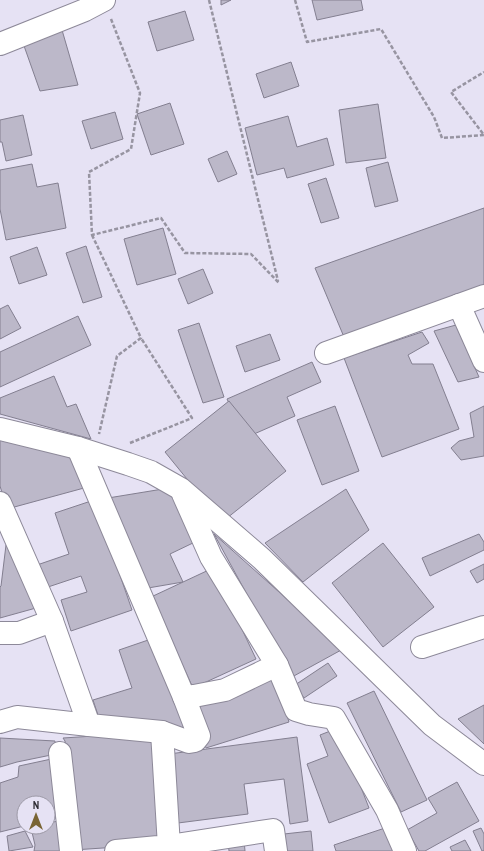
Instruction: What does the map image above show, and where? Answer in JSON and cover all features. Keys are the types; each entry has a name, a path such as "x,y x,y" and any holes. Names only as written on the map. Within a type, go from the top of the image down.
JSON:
{"street":[{"path":"0,44 85,10 107,7"},
{"path":"326,353 484,296"},
{"path":"459,304 484,361"},
{"path":"0,429 78,448 151,472 181,489 262,559 432,725 484,764"},
{"path":"0,722 17,717 162,732 189,742 195,741 199,736 78,448"},
{"path":"181,489 211,557 277,665 296,710 309,714 334,718 387,810 405,851"},
{"path":"0,503 52,621 89,725"},
{"path":"0,633 19,633 52,621"},
{"path":"422,647 484,627"},
{"path":"184,698 225,690 277,665"},
{"path":"162,732 169,846"},
{"path":"60,753 71,851"},
{"path":"116,851 169,846 273,830 276,851"}],"path":[{"path":"92,235 161,218 185,254 251,254 279,283 209,0"},
{"path":"295,0 307,42 381,29 434,116 442,138 484,135 451,92 484,72"},
{"path":"107,7 140,93 131,149 89,172 92,235 141,338 192,418 130,443"},
{"path":"98,436 117,356 141,338"}],"building":[{"path":"221,0 231,0 221,5"},
{"path":"312,0 361,0 363,10 317,20"},
{"path":"185,11 194,40 157,51 148,22"},
{"path":"62,30 78,85 40,91 23,43"},
{"path":"291,62 299,86 264,98 256,74"},
{"path":"170,103 184,144 151,155 137,114"},
{"path":"378,104 386,158 346,163 339,110"},
{"path":"115,112 123,139 91,149 82,121"},
{"path":"23,115 32,155 6,161 2,142 0,142 0,120"},
{"path":"288,116 297,147 327,138 334,165 287,178 284,168 257,175 245,128"},
{"path":"227,151 237,174 218,182 208,159"},
{"path":"388,162 398,201 375,207 366,168"},
{"path":"32,164 37,187 58,183 66,228 6,240 0,209 0,170"},
{"path":"326,178 339,218 321,223 308,184"},
{"path":"484,208 484,286 344,337 315,268"},
{"path":"163,228 176,274 137,285 124,239"},
{"path":"86,246 102,297 83,303 66,253"},
{"path":"37,247 47,275 19,284 10,257"},
{"path":"203,269 213,293 188,304 178,279"},
{"path":"8,305 21,328 0,339 0,309"},
{"path":"78,316 91,345 0,387 0,352"},
{"path":"199,323 224,397 203,403 178,330"},
{"path":"456,325 479,377 458,382 434,331"},
{"path":"422,332 429,343 408,355 412,364 433,364 459,429 382,457 344,358"},
{"path":"270,334 280,360 245,372 236,346"},
{"path":"312,362 321,382 287,397 295,416 245,438 227,399"},
{"path":"54,376 67,407 76,404 91,439 0,414 0,398"},
{"path":"229,401 286,471 222,522 165,452"},
{"path":"335,406 359,471 322,485 297,420"},
{"path":"484,406 484,456 461,460 451,448 459,441 474,437 470,413"},
{"path":"0,436 73,449 84,488 7,509 0,486"},
{"path":"169,488 195,542 170,554 183,582 148,588 108,498"},
{"path":"346,489 369,530 303,582 265,543"},
{"path":"94,500 132,610 71,631 61,600 87,592 81,576 45,588 37,565 69,554 55,513"},
{"path":"214,534 343,649 292,677"},
{"path":"479,534 484,542 484,550 430,576 422,558"},
{"path":"383,543 434,607 383,647 332,583"},
{"path":"6,545 18,545 36,608 0,618 0,587"},
{"path":"484,564 484,579 477,583 470,571"},
{"path":"213,568 256,659 193,688 151,597"},
{"path":"157,637 188,732 100,721 93,700 132,688 119,650"},
{"path":"328,663 337,676 304,698 295,685"},
{"path":"275,676 289,722 206,748 191,701"},
{"path":"374,691 427,800 401,812 347,703"},
{"path":"484,705 484,744 458,719"},
{"path":"338,728 369,808 329,823 307,764 328,756 320,735"},
{"path":"156,732 163,844 73,850 65,741 63,738"},
{"path":"297,737 308,821 290,824 284,779 244,784 248,814 178,823 169,754"},
{"path":"0,738 55,741 56,754 0,767"},
{"path":"56,758 63,816 56,818 56,795 16,795 16,828 0,832 0,783 18,777 19,766"},
{"path":"457,782 479,821 425,851 419,851 407,830 437,813 428,798"},
{"path":"64,820 70,851 34,851 35,845 33,835 56,835 56,822"},
{"path":"391,826 399,851 336,851 334,845"},
{"path":"481,828 484,834 484,851 482,851 473,831"},
{"path":"311,831 313,851 286,851 284,834"},
{"path":"16,834 16,835 27,835 33,847 9,851 7,836"},
{"path":"244,840 245,851 229,851 228,842"},
{"path":"465,840 471,851 452,851 450,847"}]}
